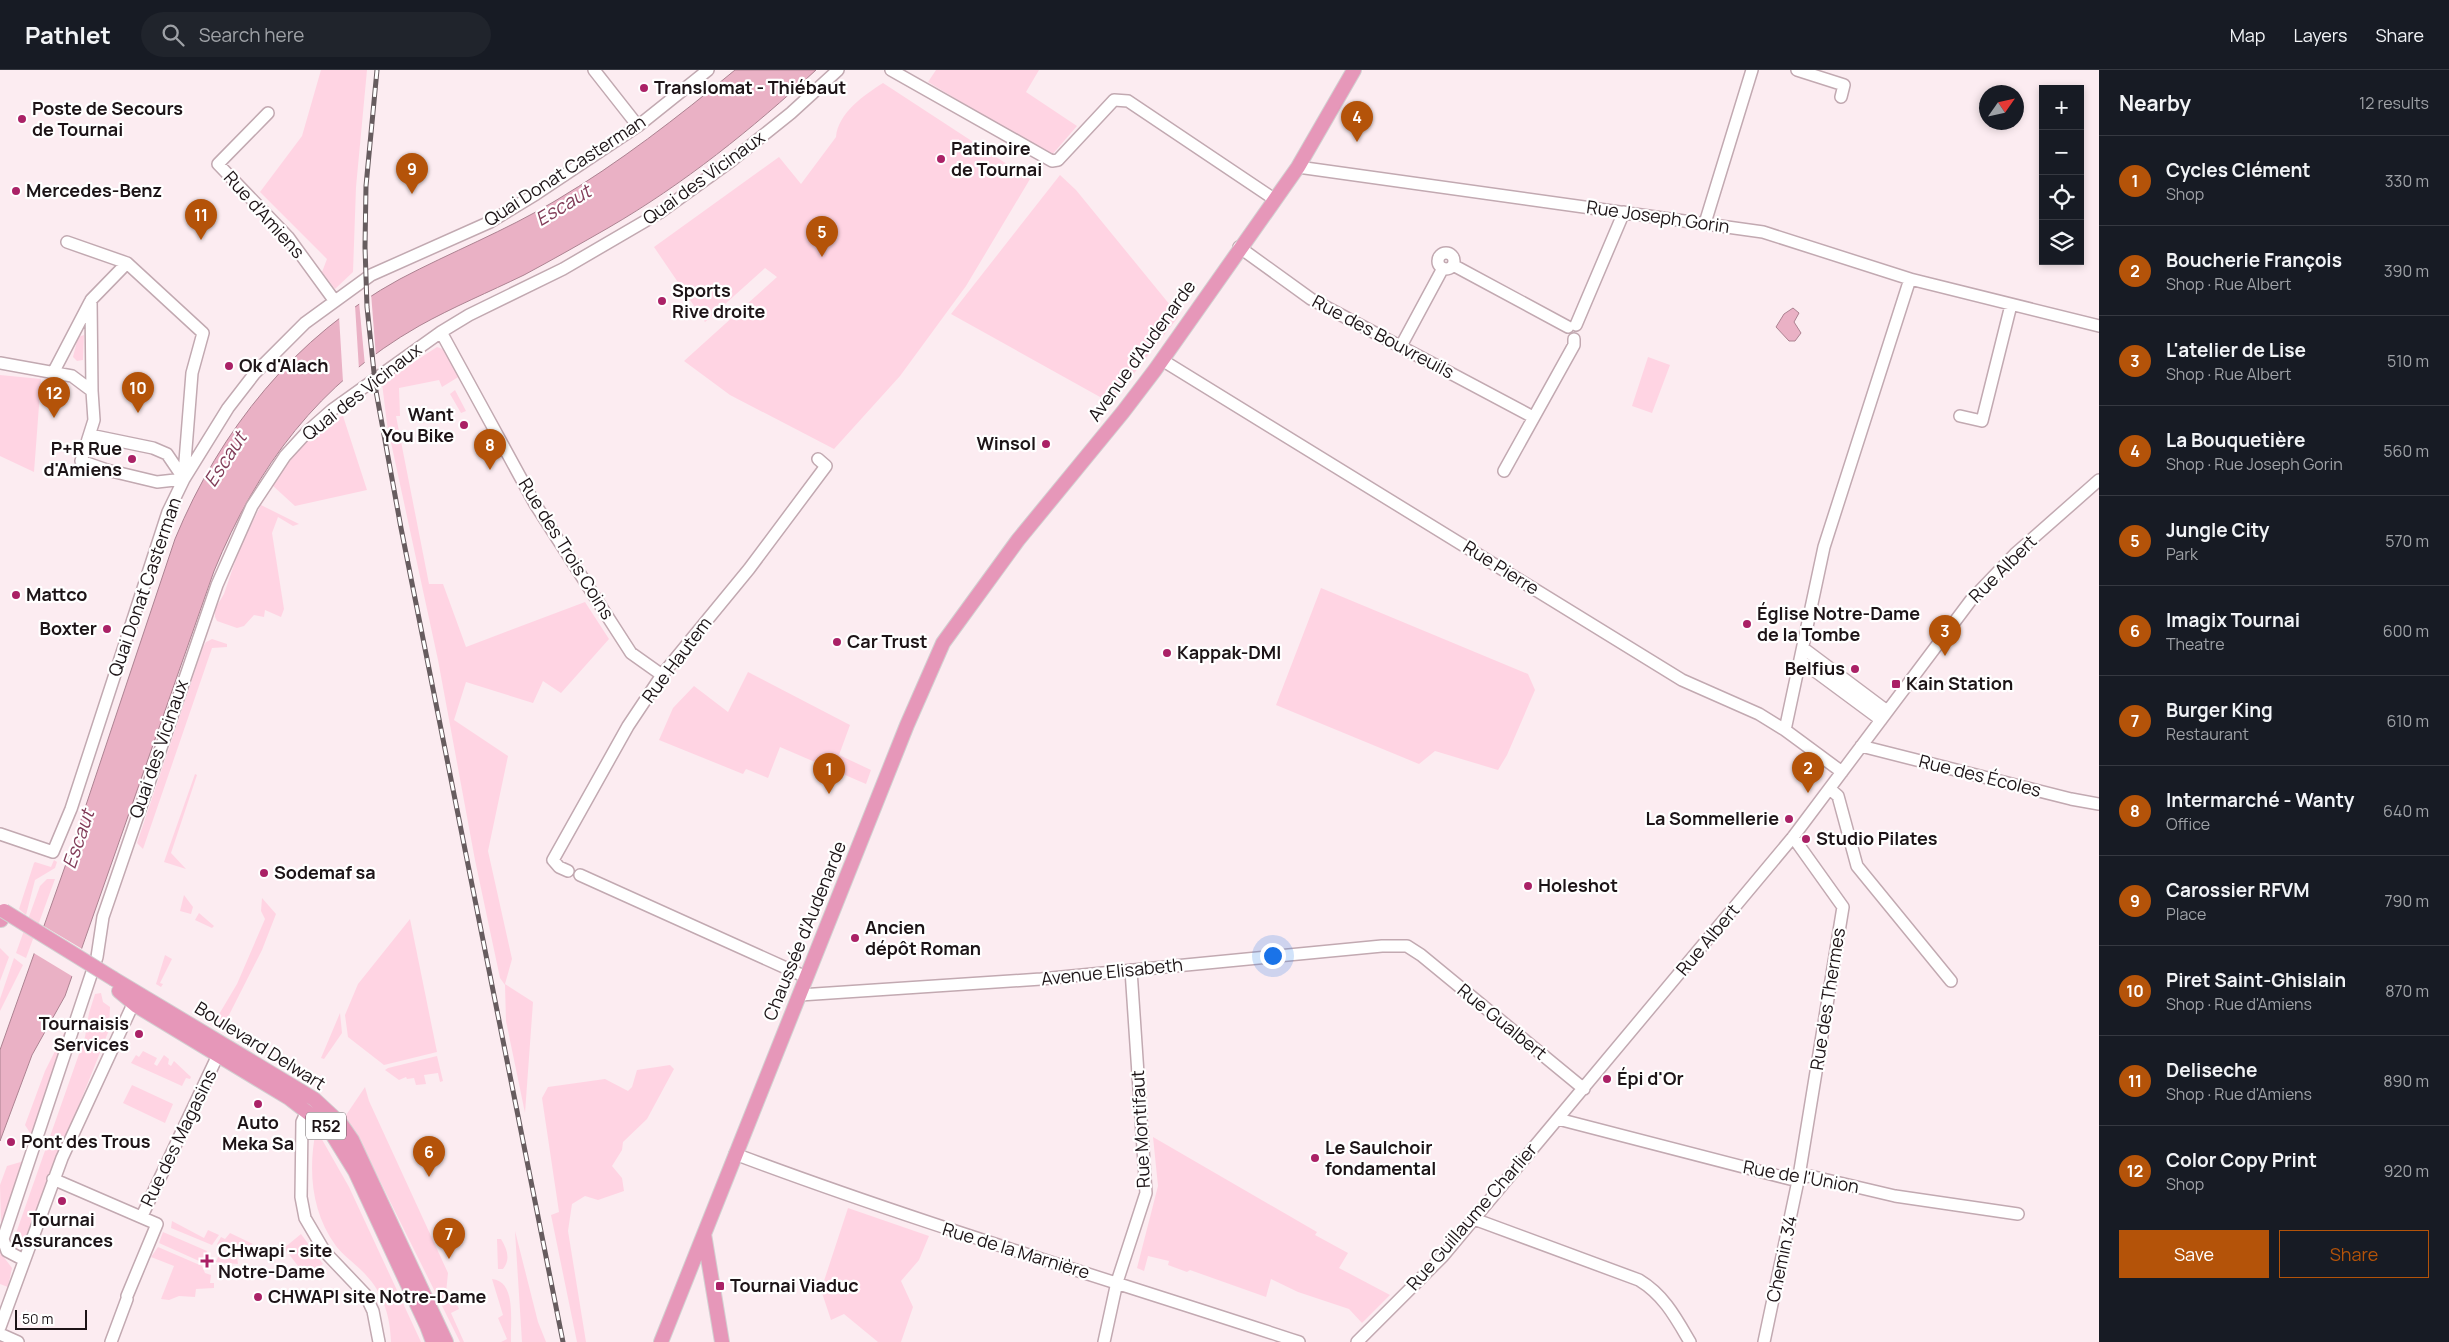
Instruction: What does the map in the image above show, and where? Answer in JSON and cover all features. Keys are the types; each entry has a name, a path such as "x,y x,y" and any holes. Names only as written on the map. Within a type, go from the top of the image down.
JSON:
{"main road":[{"name":"Avenue d'Audenarde","path":"943,643 1018,540 1123,412 1162,360 1239,247 1298,167 1354,70"},
{"name":"Chaussée d'Audenarde","path":"660,1342 907,725 943,643"},
{"name":"Boulevard Delwart","path":"1,914 113,983 314,1098 341,1124 360,1155 446,1342"},
{"name":"Boulevard Delwart","path":"113,983 134,1002 307,1111 329,1129 355,1171 432,1342"},
{"path":"704,1234 712,1268 722,1342"}],"street":[{"path":"594,70 638,126"},
{"name":"Quai Donat Casterman","path":"0,834 53,852 71,809 168,512 184,479 222,416 255,373 305,323 334,300 371,275 490,222 536,194 638,126 708,70"},
{"name":"Quai des Vicinaux","path":"24,1260 7,1251 3,1238 97,957 102,917 188,665 231,551 252,506 285,456 307,432 347,399 441,332 469,315 563,269 659,213 732,161 838,70"},
{"path":"892,70 1052,162 1058,160 1114,100 1128,101 1274,199"},
{"path":"1705,224 1752,70"},
{"path":"1797,70 1844,85 1841,96"},
{"name":"Rue d'Amiens","path":"268,113 218,164 288,237 334,300"},
{"name":"Rue Joseph Gorin","path":"1298,167 1764,232 1910,279 2099,326"},
{"path":"1504,471 1574,345 1574,339 1567,335 1624,212"},
{"path":"68,242 127,263 203,333 192,372 184,479"},
{"name":"Rue des Bouvreuils","path":"1239,247 1311,299 1533,417"},
{"path":"54,371 91,300 127,263"},
{"path":"1401,346 1448,266 1572,326"},
{"path":"1785,730 1824,547 1910,279"},
{"path":"91,300 94,420 81,460 107,470 157,482 184,479"},
{"path":"1960,416 1982,420 2010,305"},
{"name":"Rue des Trois Coins","path":"441,332 535,504 631,652 662,675"},
{"name":"Rue Pierre","path":"1162,360 1682,680 1758,714 1785,730 1842,772"},
{"path":"0,363 54,371 72,376 92,391"},
{"path":"90,435 153,448 167,454 184,479"},
{"name":"Rue Hautem","path":"568,870 559,867 553,860 628,726 662,675 749,569 826,466 818,459"},
{"name":"Rue Albert","path":"1584,1089 1793,837 1970,600 2016,554 2099,480"},
{"path":"1803,648 1835,679"},
{"path":"1800,660 1835,679 1884,715"},
{"name":"Rue des Écoles","path":"1861,746 2071,799 2099,804"},
{"path":"1830,789 1838,796 1857,866 1951,981"},
{"name":"Rue des Thermes","path":"1793,837 1843,907 1799,1176"},
{"path":"580,875 806,977"},
{"name":"Avenue Elisabeth","path":"800,995 1041,979 1382,946 1407,946 1421,955"},
{"name":"Rue Gualbert","path":"1421,955 1584,1089"},
{"name":"Rue Montifaut","path":"1104,1342 1117,1282 1146,1193 1131,970"},
{"path":"0,1327 53,1179 134,1002"},
{"name":"Rue des Magasins","path":"53,1179 142,1216 218,1055"},
{"name":"Rue Guillaume Charlier","path":"1356,1342 1443,1256 1584,1089"},
{"path":"307,1111 302,1122 301,1197 305,1218 325,1252 365,1294 373,1311 379,1342"},
{"name":"Rue de l'Union","path":"1558,1119 1790,1179 1799,1176 1810,1176 1895,1196 2018,1214"},
{"name":"Rue de la Marnière","path":"735,1154 934,1226 1117,1282 1299,1342"},
{"name":"Chemin 34","path":"1764,1342 1799,1176"},
{"path":"111,1342 157,1224 142,1216"},
{"path":"1474,1219 1639,1280 1652,1288 1664,1301 1690,1342"},
{"path":"691,1267 706,1263 712,1268"},
{"path":"0,1334 18,1342"}],"shaded area":[{"path":"321,70 367,70 356,187 353,272 335,289 322,272 327,259 260,192 302,136"},
{"path":"936,70 1039,70 1026,92 1077,126 1051,156 928,82"},
{"path":"883,83 1030,179 966,286 900,376 834,449 730,395 684,361 777,277 765,268 705,322 654,247 779,157 801,184 836,137 838,128 847,113 860,99"},
{"path":"1060,175 1076,190 1179,316 1117,395 1109,402 951,314"},
{"path":"84,335 83,360 77,361 73,357 78,337"},
{"path":"437,347 446,350 460,376 442,387 439,380 399,388 400,416 396,416 429,584 443,584 466,647 585,602 609,639 561,693 543,681 533,703 466,682 454,720 508,756 488,851 512,959 505,984 533,1002 525,1113 506,1021 505,985 500,978 475,860 438,660 387,424 382,383"},
{"path":"1648,357 1670,365 1652,413 1632,406"},
{"path":"0,375 41,379 34,472 0,456"},
{"path":"455,390 466,411 461,413 450,394"},
{"path":"343,416 367,490 295,506 272,485 301,446 324,423"},
{"path":"261,505 299,524 293,526 278,517 272,533 284,609 281,617 265,610 264,617 254,615 244,626 237,628 217,621 215,609 224,594 240,547"},
{"path":"1321,588 1528,674 1535,690 1507,755 1498,770 1435,751 1419,764 1276,705"},
{"path":"212,639 227,644 227,647 212,648 143,849 137,843 203,647 206,642"},
{"path":"748,672 850,725 839,755 871,770 866,784 780,747 768,778 746,769 743,774 659,740 673,708 694,686 728,712"},
{"path":"195,774 197,775 171,853 186,869 164,862"},
{"path":"54,860 57,862 55,868 35,880 26,915 19,909 34,863 51,867"},
{"path":"47,879 55,879 26,958 16,953 40,886"},
{"path":"184,895 193,907 191,914 180,911"},
{"path":"262,898 276,914 262,950 228,1017 220,1025 217,1019 218,1016 237,984 265,919 261,911"},
{"path":"199,913 214,926 212,928 195,920"},
{"path":"410,919 437,1052 384,1065 348,1037 345,1015 358,984"},
{"path":"0,948 9,957 0,981"},
{"path":"165,955 172,959 160,983 163,984 161,987 156,984"},
{"path":"14,958 23,965 0,1011 0,999"},
{"path":"101,993 103,1002 110,1007 109,1030 22,1248 15,1236 85,1037 89,1013 95,994"},
{"path":"340,1013 342,1033 324,1059 321,1058"},
{"path":"71,1019 32,1136 25,1125 45,1071"},
{"path":"143,1051 157,1058 154,1064 157,1066 164,1055 169,1059 168,1064 171,1066 174,1061 191,1077 190,1079 186,1078 182,1086 131,1063 136,1055 139,1057"},
{"path":"437,1056 443,1081 440,1082 438,1073 424,1075 426,1084 416,1085 414,1078 407,1079 406,1077 399,1080 385,1070 388,1068"},
{"path":"670,1065 674,1069 647,1119 623,1142 622,1150 612,1166 622,1178 624,1191 598,1200 585,1196 572,1204 568,1231 586,1342 577,1342 551,1215 559,1212 542,1098 548,1087 605,1079 628,1091 632,1087 637,1070"},
{"path":"132,1085 173,1104 165,1123 123,1103"},
{"path":"365,1087 369,1101 448,1273 446,1293 452,1293 459,1309 451,1313 464,1342 460,1342 361,1143 342,1121"},
{"path":"316,1129 349,1187 421,1342 391,1342 387,1312 379,1294 361,1270 336,1246 321,1219 312,1175"},
{"path":"1153,1137 1317,1232 1315,1235 1348,1253 1339,1268 1390,1295 1362,1323 1349,1309 1298,1292 1271,1279 1266,1297 1190,1270 1187,1272 1168,1265 1169,1261 1148,1256 1144,1271 1137,1268 1158,1186"},
{"path":"24,1161 1,1225 0,1185 7,1166"},
{"path":"848,1208 929,1236 919,1260 901,1281 913,1307 901,1342 878,1342 844,1314 831,1320 821,1290"},
{"path":"172,1221 204,1238 208,1230 219,1235 212,1245 171,1228"},
{"path":"515,1231 538,1322 546,1342 522,1342"},
{"path":"163,1232 207,1251 205,1255 212,1261 208,1265 159,1243"},
{"path":"230,1233 253,1244 249,1247 229,1243 225,1248 219,1248 217,1244 221,1237 225,1239"},
{"path":"301,1234 323,1264 310,1273 302,1271 284,1248"},
{"path":"497,1239 501,1239 507,1254 507,1262 503,1269 498,1269"},
{"path":"158,1247 202,1266 205,1273 211,1275 210,1283 214,1283 214,1288 196,1289 195,1297 179,1296 169,1300 161,1299 174,1266 151,1257"},
{"path":"0,1252 12,1268 8,1287 0,1284"},
{"path":"218,1257 237,1257 238,1264 216,1262"},
{"path":"492,1279 500,1282 509,1295 511,1304 511,1342 501,1342 507,1339 498,1318 503,1315"}],"water":[{"name":"Escaut","path":"735,70 816,70 742,134 664,193 598,234 524,275 419,326 383,349 351,374 322,401 271,462 250,496 214,571 65,996 32,1055 0,1141 0,1050 73,844 175,539 193,499 214,460 238,424 265,390 295,358 327,328 362,302 400,279 517,222 555,201 648,139"},
{"path":"1793,308 1799,313 1794,322 1801,333 1795,341 1789,341 1776,327 1784,314"}],"pier":[{"path":"371,293 376,357 365,366 359,302"},
{"path":"355,305 359,370 343,382 339,316"},
{"path":"42,925 84,950 75,978 32,952"}],"railway":[{"path":"377,70 366,186 365,247 367,307 376,391 401,528 563,1342"}],"place":[{"name":"Translomat - Thiébaut","path":"644,88"},
{"name":"Poste de Secours de Tournai","path":"22,119"},
{"name":"La Bouquetière","path":"1357,142"},
{"name":"Patinoire de Tournai","path":"941,159"},
{"name":"Mercedes-Benz","path":"16,191"},
{"name":"Carossier RFVM","path":"412,194"},
{"name":"Deliseche","path":"201,240"},
{"name":"Jungle City","path":"822,257"},
{"name":"Sports Rive droite","path":"662,301"},
{"name":"Ok d'Alach","path":"229,366"},
{"name":"Piret Saint-Ghislain","path":"138,413"},
{"name":"Color Copy Print","path":"54,418"},
{"name":"Want You Bike","path":"464,425"},
{"name":"Winsol","path":"1046,444"},
{"name":"P+R Rue d'Amiens","path":"132,459"},
{"name":"Intermarché - Wanty","path":"490,470"},
{"name":"Mattco","path":"16,595"},
{"name":"Église Notre-Dame de la Tombe","path":"1747,624"},
{"name":"Boxter","path":"107,629"},
{"name":"Car Trust","path":"837,642"},
{"name":"Kappak-DMI","path":"1167,653"},
{"name":"L'atelier de Lise","path":"1945,656"},
{"name":"Belfius","path":"1855,669"},
{"name":"Kain Station","path":"1896,684"},
{"name":"Boucherie François","path":"1808,793"},
{"name":"Cycles Clément","path":"829,794"},
{"name":"La Sommellerie","path":"1789,819"},
{"name":"Studio Pilates","path":"1806,839"},
{"name":"Sodemaf sa","path":"264,873"},
{"name":"Holeshot","path":"1528,886"},
{"name":"Ancien dépôt Roman","path":"855,938"},
{"name":"Tournaisis Services","path":"139,1034"},
{"name":"Épi d'Or","path":"1607,1079"},
{"name":"Auto Meka Sa","path":"258,1104"},
{"name":"Pont des Trous","path":"11,1142"},
{"name":"Le Saulchoir fondamental","path":"1315,1158"},
{"name":"Imagix Tournai","path":"429,1177"},
{"name":"Tournai Assurances","path":"62,1201"},
{"name":"Burger King","path":"449,1259"},
{"name":"CHwapi - site Notre-Dame","path":"207,1261"},
{"name":"Tournai Viaduc","path":"720,1286"},
{"name":"CHWAPI site Notre-Dame","path":"258,1297"}]}
